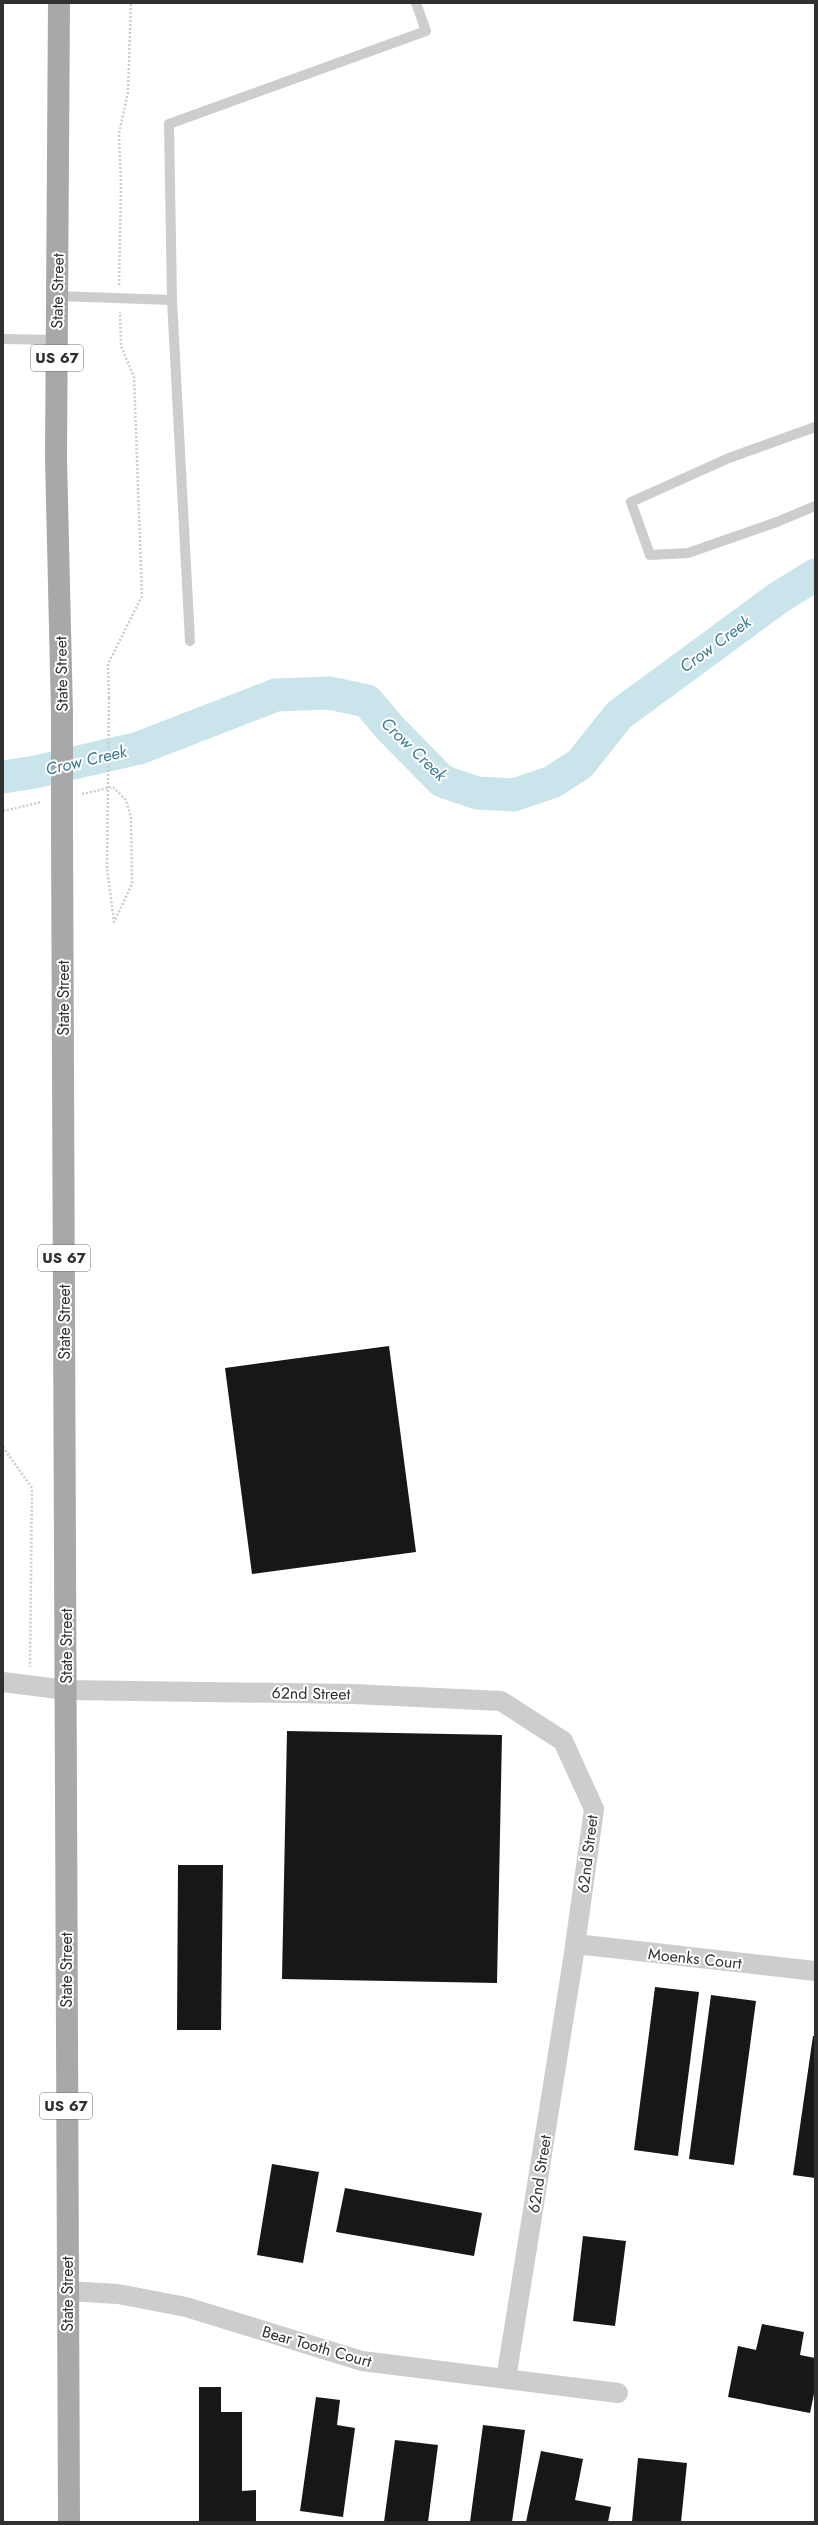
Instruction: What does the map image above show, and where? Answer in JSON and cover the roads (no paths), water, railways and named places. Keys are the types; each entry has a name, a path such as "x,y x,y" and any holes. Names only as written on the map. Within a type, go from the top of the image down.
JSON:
{"main road":[{"name":"State Street","path":"59,3 56,458 62,713 67,2291 70,2522"}],"street":[{"name":"62nd Street","path":"3,1682 66,1690 342,1694 501,1701 563,1741 594,1809 576,1944 506,2380"},
{"name":"Moenks Court","path":"576,1944 815,1971"},
{"name":"Bear Tooth Court","path":"67,2291 118,2294 186,2306 362,2361 618,2393"}],"lane":[{"path":"190,641 172,300 169,124 426,30 416,3"},
{"path":"57,296 172,300"},
{"path":"3,339 57,340"},
{"path":"815,427 729,458 631,502 650,555 688,553 815,506"}],"waterway":[{"name":"Crow Creek","path":"3,777 35,772 139,748 276,695 329,693 367,701 390,728 442,781 477,793 514,795 552,782 580,764 619,715 778,598 815,575"}]}
